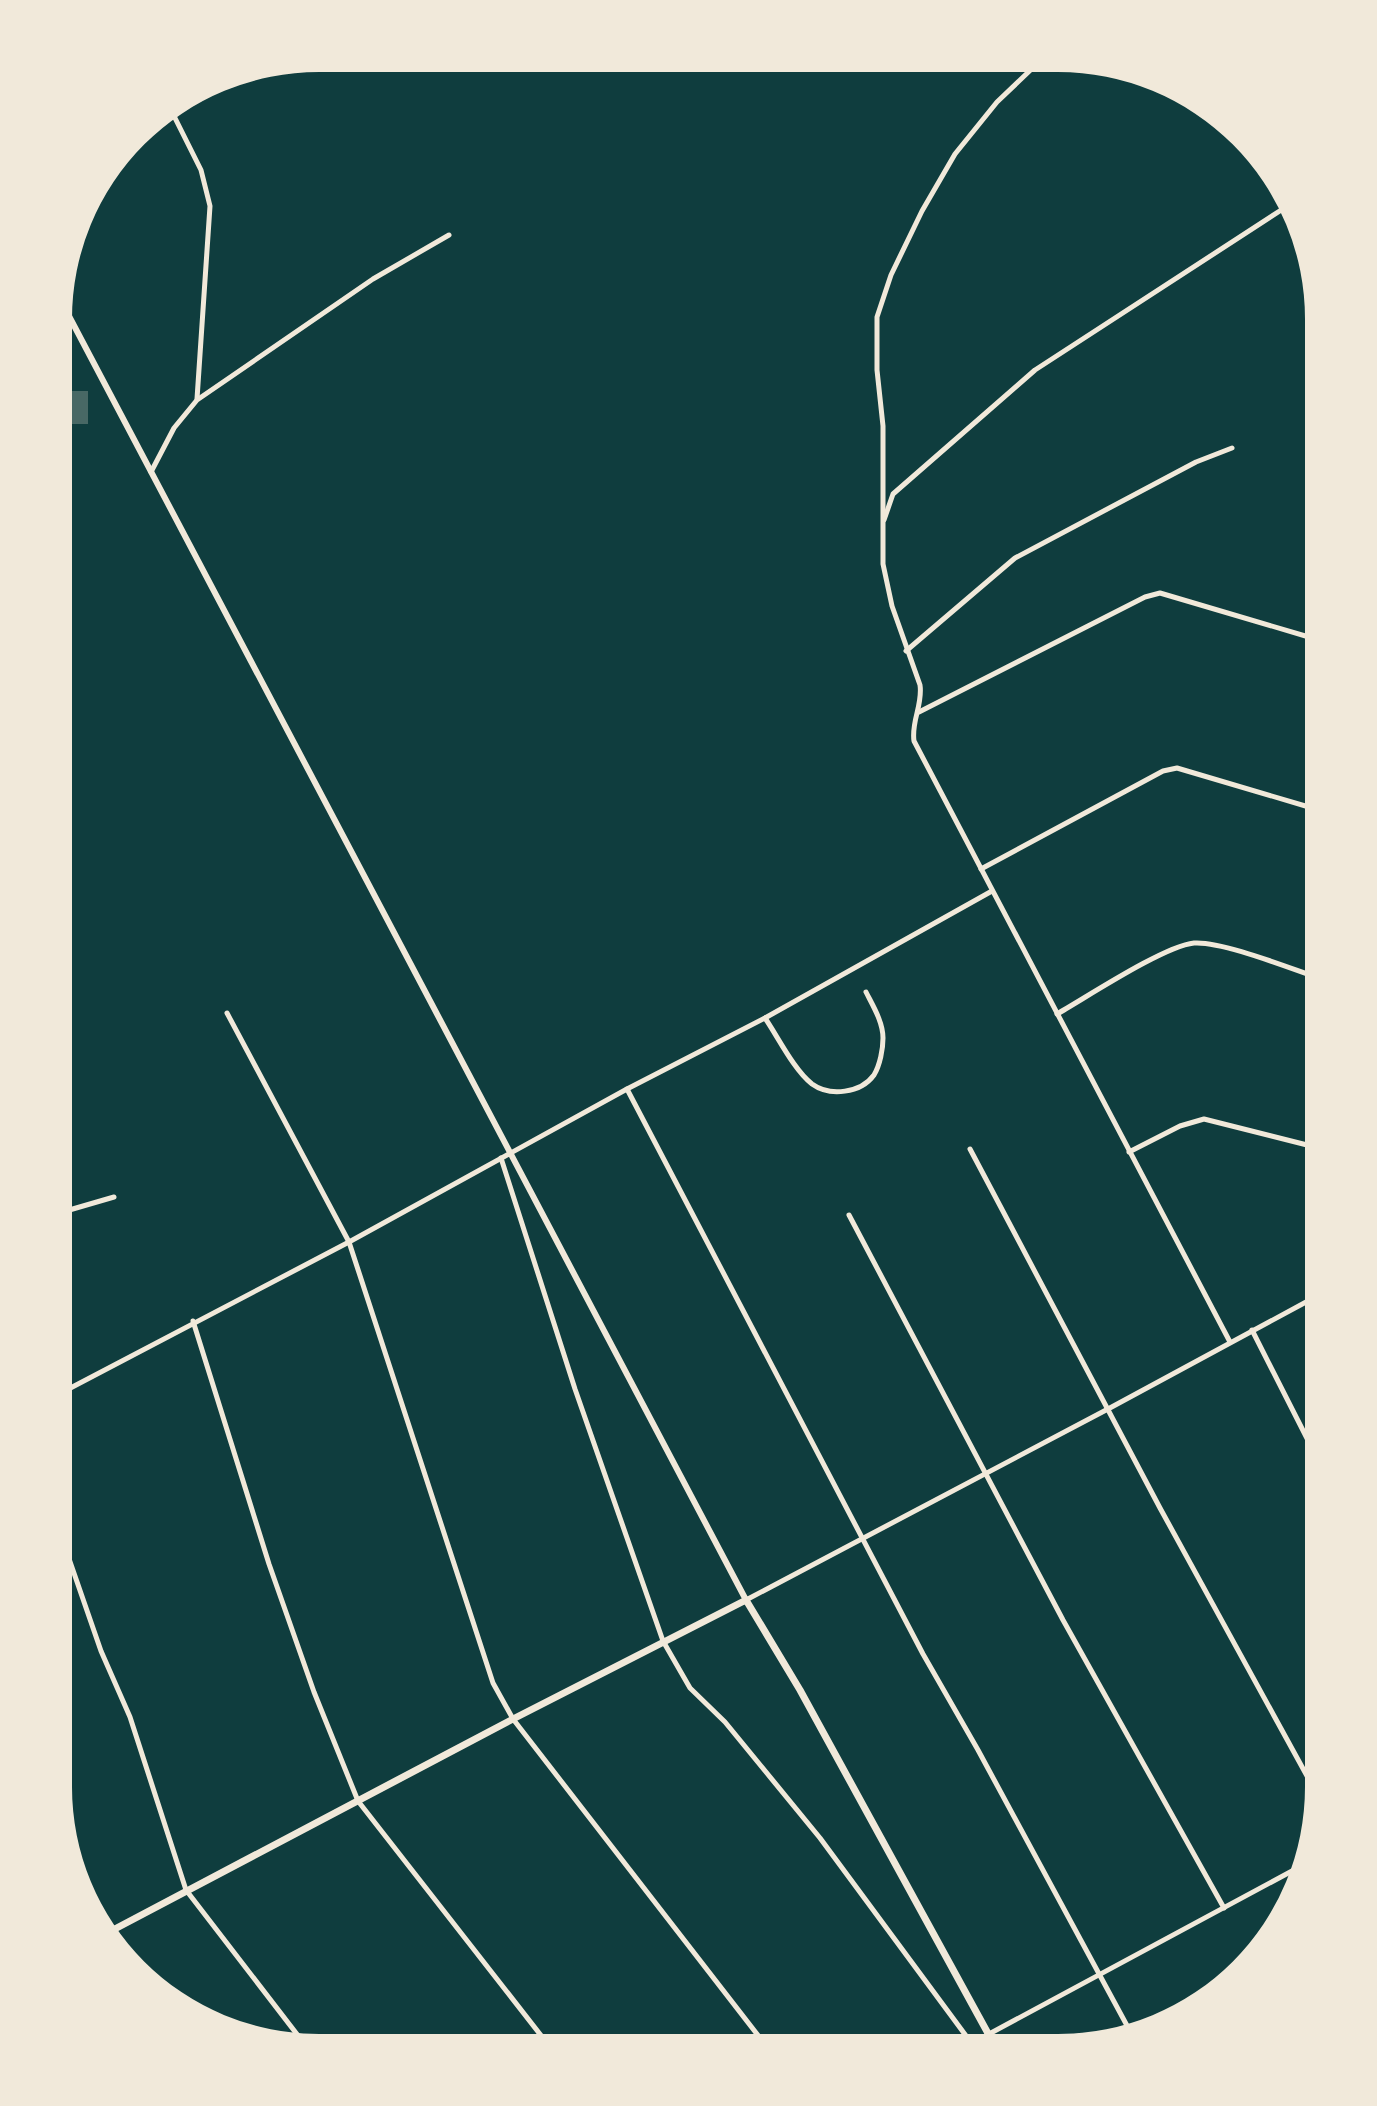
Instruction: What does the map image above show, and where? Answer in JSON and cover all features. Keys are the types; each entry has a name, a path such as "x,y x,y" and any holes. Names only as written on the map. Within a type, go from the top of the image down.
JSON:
{"main road":[{"path":"116,1928 746,1600 808,1703 988,2034"}],"street":[{"path":"1028,72 997,102 955,154 922,211 885,291 877,317 876,347 883,426 883,564 892,606 920,685 922,698 912,728 914,741 1230,1342"},
{"path":"175,118 201,170 210,206 197,400"},
{"path":"882,527 893,494 1035,370 1280,211"},
{"path":"150,472 174,428 197,400 373,279 449,235"},
{"path":"72,327 746,1600 1304,1303"},
{"path":"906,651 1015,558 1196,462 1232,448"},
{"path":"918,713 1145,597 1160,593 1305,636"},
{"path":"981,869 1163,771 1177,768 1305,806"},
{"path":"72,1387 765,1018 992,891"},
{"path":"1057,1014 1168,951 1192,944 1214,945 1305,973"},
{"path":"765,1018 810,1082 826,1091 849,1091 866,1083 875,1074 882,1049 881,1026 866,992"},
{"path":"227,1013 349,1242 493,1683 513,1719 757,2034"},
{"path":"627,1089 861,1538 1126,2024"},
{"path":"1129,1152 1180,1126 1204,1119 1304,1144"},
{"path":"970,1149 1225,1630 1304,1771"},
{"path":"501,1158 570,1374 663,1641 690,1688 725,1722 820,1838 966,2034"},
{"path":"72,1209 114,1197"},
{"path":"849,1215 1063,1620 1224,1908"},
{"path":"193,1321 269,1564 314,1692 358,1801 540,2034"},
{"path":"1252,1330 1304,1433"},
{"path":"72,1567 101,1651 130,1717 186,1890 296,2033"},
{"path":"991,2034 1289,1872"}],"building":[{"path":"72,391 88,391 88,424 72,424"}]}
